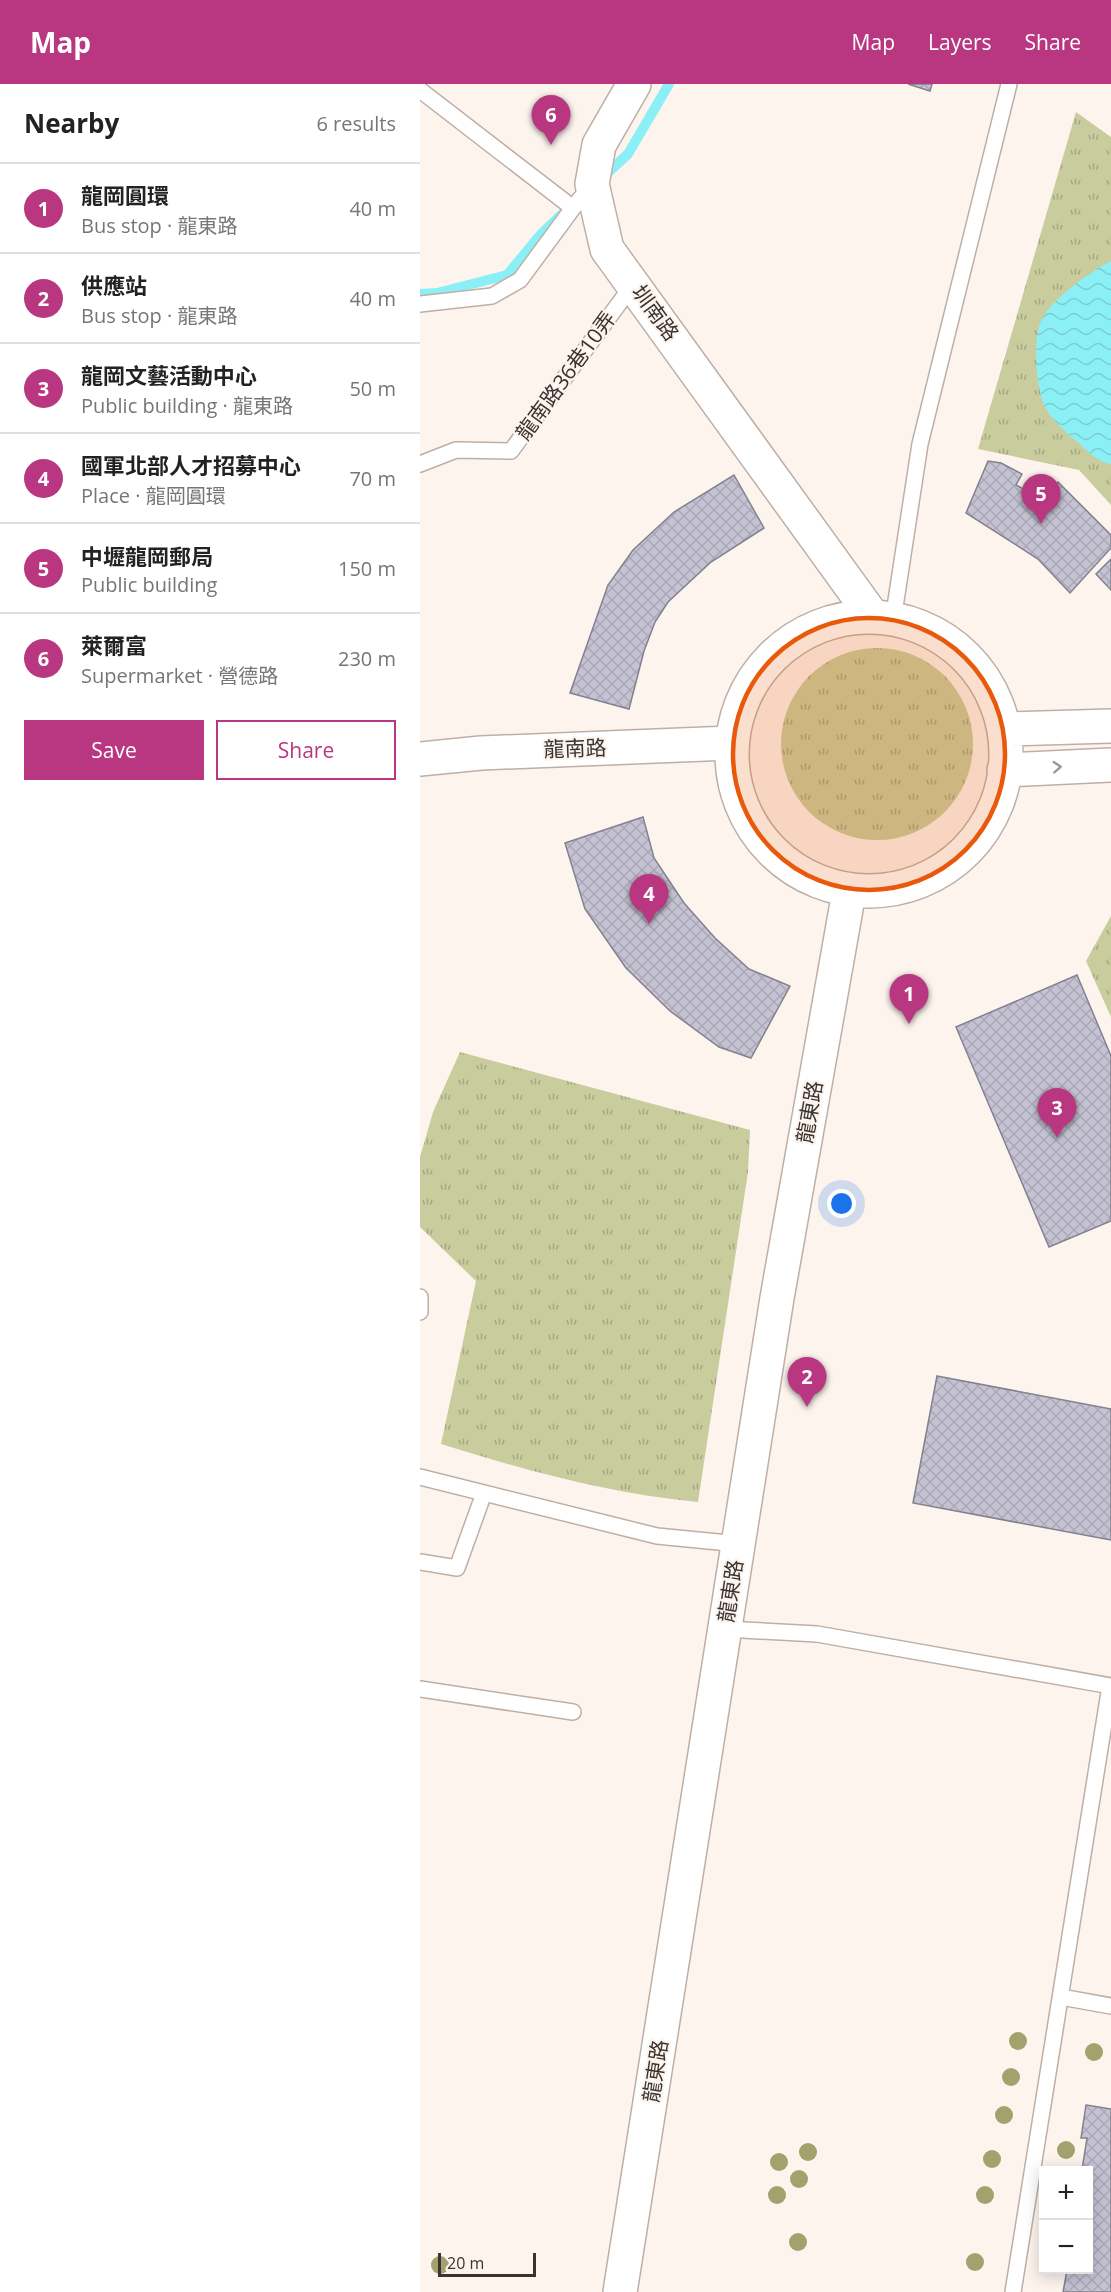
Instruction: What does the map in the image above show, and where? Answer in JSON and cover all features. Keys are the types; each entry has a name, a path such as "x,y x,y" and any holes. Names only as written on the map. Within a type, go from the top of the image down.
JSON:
{"street":[{"path":"582,196 599,145 634,84"},
{"name":"圳南路","path":"582,196 607,249 882,617"},
{"path":"882,617 927,629 958,651 984,677 999,706 1004,729 1004,770 995,813 972,848 927,879 887,889 849,892 806,877 776,854 750,825 738,790 730,743 739,708 757,672 791,642 820,622 882,617"},
{"path":"1004,729 1111,726"},
{"name":"龍南路","path":"420,759 481,753 730,743"},
{"path":"1004,770 1111,765"},
{"name":"龍東路","path":"620,2292 777,1298 849,892"}],"lane":[{"path":"882,617 920,444 1009,84"},
{"path":"420,90 582,196 520,280 492,296 420,304"},
{"name":"龍南路36巷10弄","path":"420,464 456,450 511,451 634,284"},
{"path":"420,1297 420,1312"},
{"path":"420,1477 657,1536 739,1544"},
{"path":"420,1562 457,1568 484,1493"},
{"path":"725,1629 817,1634 1110,1686 1013,2292"},
{"path":"420,1689 573,1712"},
{"path":"1061,1997 1111,2006"}],"highlighted area":[{"path":"871,614 927,629 984,677 999,706 1004,770 995,813 972,847 927,879 849,892 806,877 776,854 750,825 730,743 739,708 757,672 820,622"}],"green space":[{"path":"1076,112 1111,137 1111,505 1079,470 978,449"},
{"path":"868,648 886,648 914,655 945,676 966,707 973,744 966,781 945,812 914,833 886,840 868,840 832,829 803,805 792,789 785,772 781,753 781,735 792,699 816,670 832,659 849,652"},
{"path":"1111,916 1111,1017 1086,961"},
{"path":"460,1052 750,1130 748,1172 698,1502 632,1493 568,1480 441,1444 476,1281 420,1227 420,1157 433,1112"}],"water":[{"path":"1111,261 1111,464 1091,454 1053,419 1046,409 1040,390 1036,351 1039,327 1047,311 1073,286"}],"building":[{"path":"908,84 932,84 930,91"},
{"path":"988,461 1001,463 1022,474 1016,485 1041,499 1058,482 1111,535 1111,548 1070,593 1038,559 966,513"},
{"path":"734,475 764,528 711,562 668,602 655,622 644,651 629,709 570,693 608,585 633,550 674,512"},
{"path":"1111,559 1111,590 1096,574"},
{"path":"643,817 654,858 684,903 715,938 749,969 790,986 751,1058 719,1047 670,1011 626,968 585,909 565,843"},
{"path":"1077,975 1111,1056 1111,1221 1049,1247 956,1027"},
{"path":"937,1376 1111,1409 1111,1540 913,1503"},
{"path":"1086,2105 1111,2109 1111,2292 1063,2292 1066,2274 1093,2274 1093,2166 1083,2166 1087,2138 1081,2138"}],"waterway":[{"path":"602,178 628,154 669,84"},
{"path":"420,294 437,293 507,275 542,233 563,213"}],"place":[{"name":"萊爾富","path":"551,145"},
{"name":"中壢龍岡郵局","path":"1041,524"},
{"name":"國軍北部人才招募中心","path":"649,924"},
{"name":"龍岡圓環","path":"909,1024"},
{"name":"龍岡文藝活動中心","path":"1057,1138"},
{"name":"供應站","path":"807,1407"}]}
